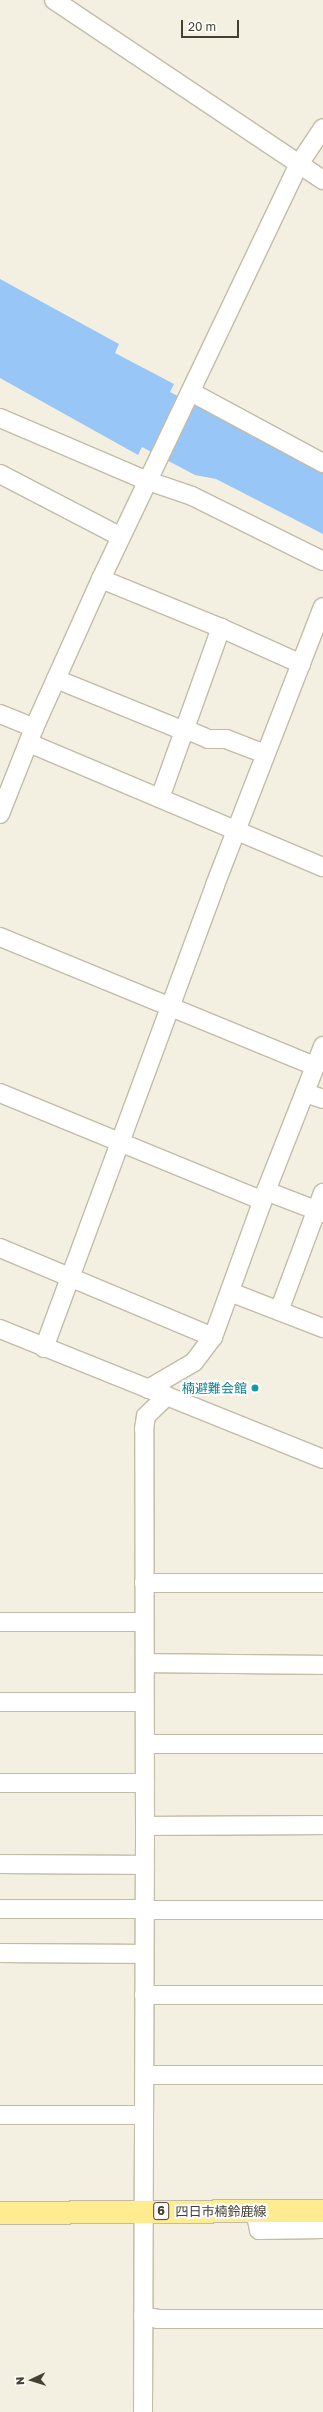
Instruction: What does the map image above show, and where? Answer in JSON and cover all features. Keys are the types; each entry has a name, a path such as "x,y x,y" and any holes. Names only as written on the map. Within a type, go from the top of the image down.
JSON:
{"main road":[{"name":"四日市楠鈴鹿線","path":"0,2214 144,2211 323,2211"}],"street":[{"path":"54,0 323,180"},
{"path":"0,814 56,679 101,579 299,164 323,128"},
{"path":"190,395 323,463"},
{"path":"0,418 148,481 192,496 323,561"},
{"path":"2,481 121,537"},
{"path":"101,579 222,628 301,664"},
{"path":"44,1348 170,1006 238,830 265,754 323,607"},
{"path":"160,798 222,628"},
{"path":"56,679 208,739 226,739 265,754"},
{"path":"0,714 32,736 160,798 323,867"},
{"path":"0,937 315,1066"},
{"path":"148,1389 194,1362 213,1337 265,1196 323,1046"},
{"path":"0,1093 119,1143 265,1196 320,1211"},
{"path":"305,1093 323,1099"},
{"path":"278,1311 320,1211 323,1193"},
{"path":"0,1248 213,1337"},
{"path":"230,1292 323,1328"},
{"path":"0,1329 323,1459"},
{"path":"143,2412 145,2075 144,1429 146,1416 167,1396"},
{"path":"144,1583 323,1583"},
{"path":"0,1622 144,1622"},
{"path":"145,1663 323,1665"},
{"path":"0,1702 144,1702"},
{"path":"145,1744 323,1744"},
{"path":"0,1783 145,1783"},
{"path":"145,1826 323,1826"},
{"path":"0,1864 145,1865"},
{"path":"0,1909 323,1910"},
{"path":"0,1953 144,1954"},
{"path":"144,1995 323,1995"},
{"path":"145,2075 323,2076"},
{"path":"0,2115 144,2115"},
{"path":"255,2211 259,2230 323,2229"},
{"path":"144,2316 158,2319 323,2319"}],"water":[{"path":"0,279 119,344 115,353 174,384 170,392 323,472 323,534 216,479 195,475 142,447 138,455 0,378"}],"place":[{"name":"楠避難会館","path":"255,1388"}]}
